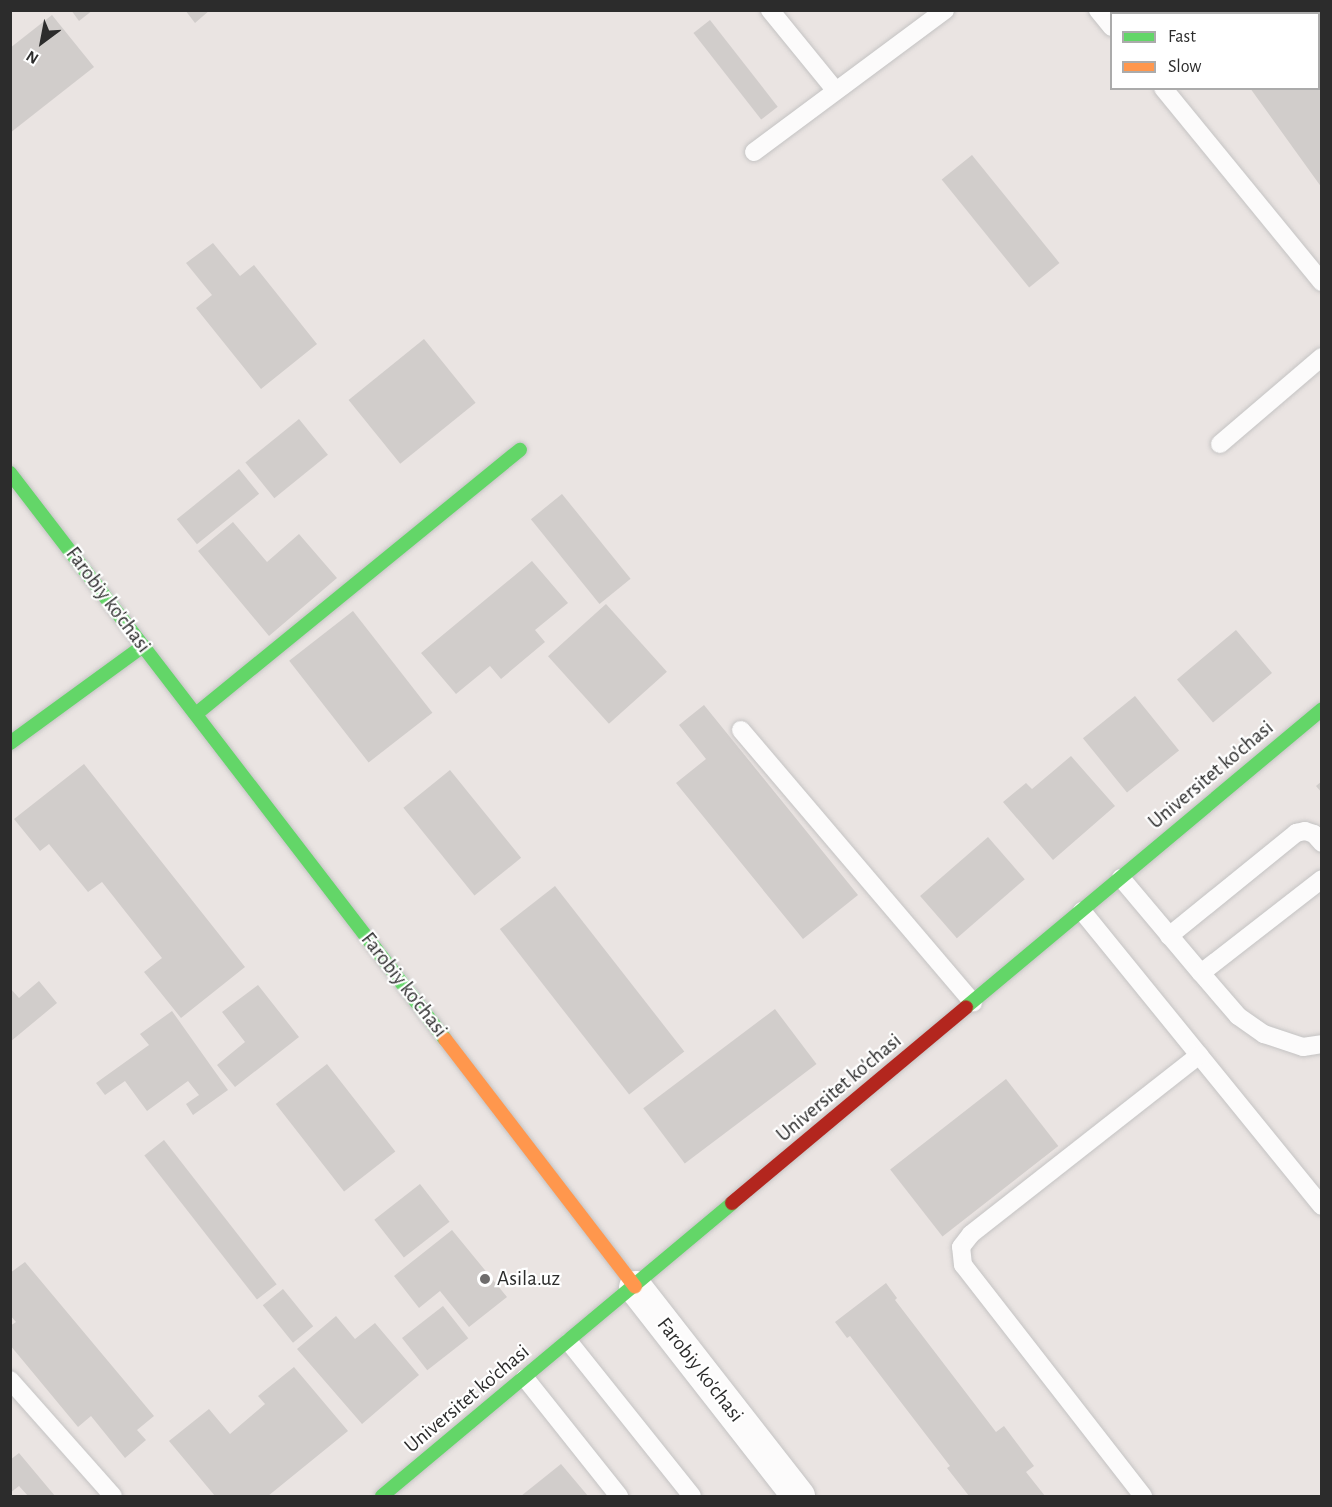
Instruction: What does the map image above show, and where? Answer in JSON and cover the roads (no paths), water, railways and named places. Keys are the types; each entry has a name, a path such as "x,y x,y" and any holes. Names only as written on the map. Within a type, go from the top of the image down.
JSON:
{"main road":[{"path":"196,714 520,450"},
{"name":"Farobiy ko'chasi","path":"10,473 635,1287"},
{"path":"10,743 143,646"},
{"name":"Universitet ko'chasi","path":"382,1497 1322,709"}],"street":[{"name":"Farobiy ko'chasi","path":"635,1287 798,1497"}],"lane":[{"path":"770,10 836,91"},
{"path":"754,152 945,10"},
{"path":"1098,10 1110,25"},
{"path":"1165,90 1322,282"},
{"path":"1220,444 1322,357"},
{"path":"741,730 973,1003"},
{"path":"1169,936 1296,833 1305,831 1314,834 1322,843"},
{"path":"1121,878 1238,1016 1264,1034 1303,1047 1322,1044"},
{"path":"1201,973 1322,879"},
{"path":"1082,911 1322,1206"},
{"path":"1143,1497 963,1264 961,1246 971,1234 1199,1055"},
{"path":"569,1342 692,1497"},
{"path":"525,1378 619,1497"},
{"path":"10,1380 113,1497"}],"place":[{"name":"Asila.uz","path":"485,1279"}]}
